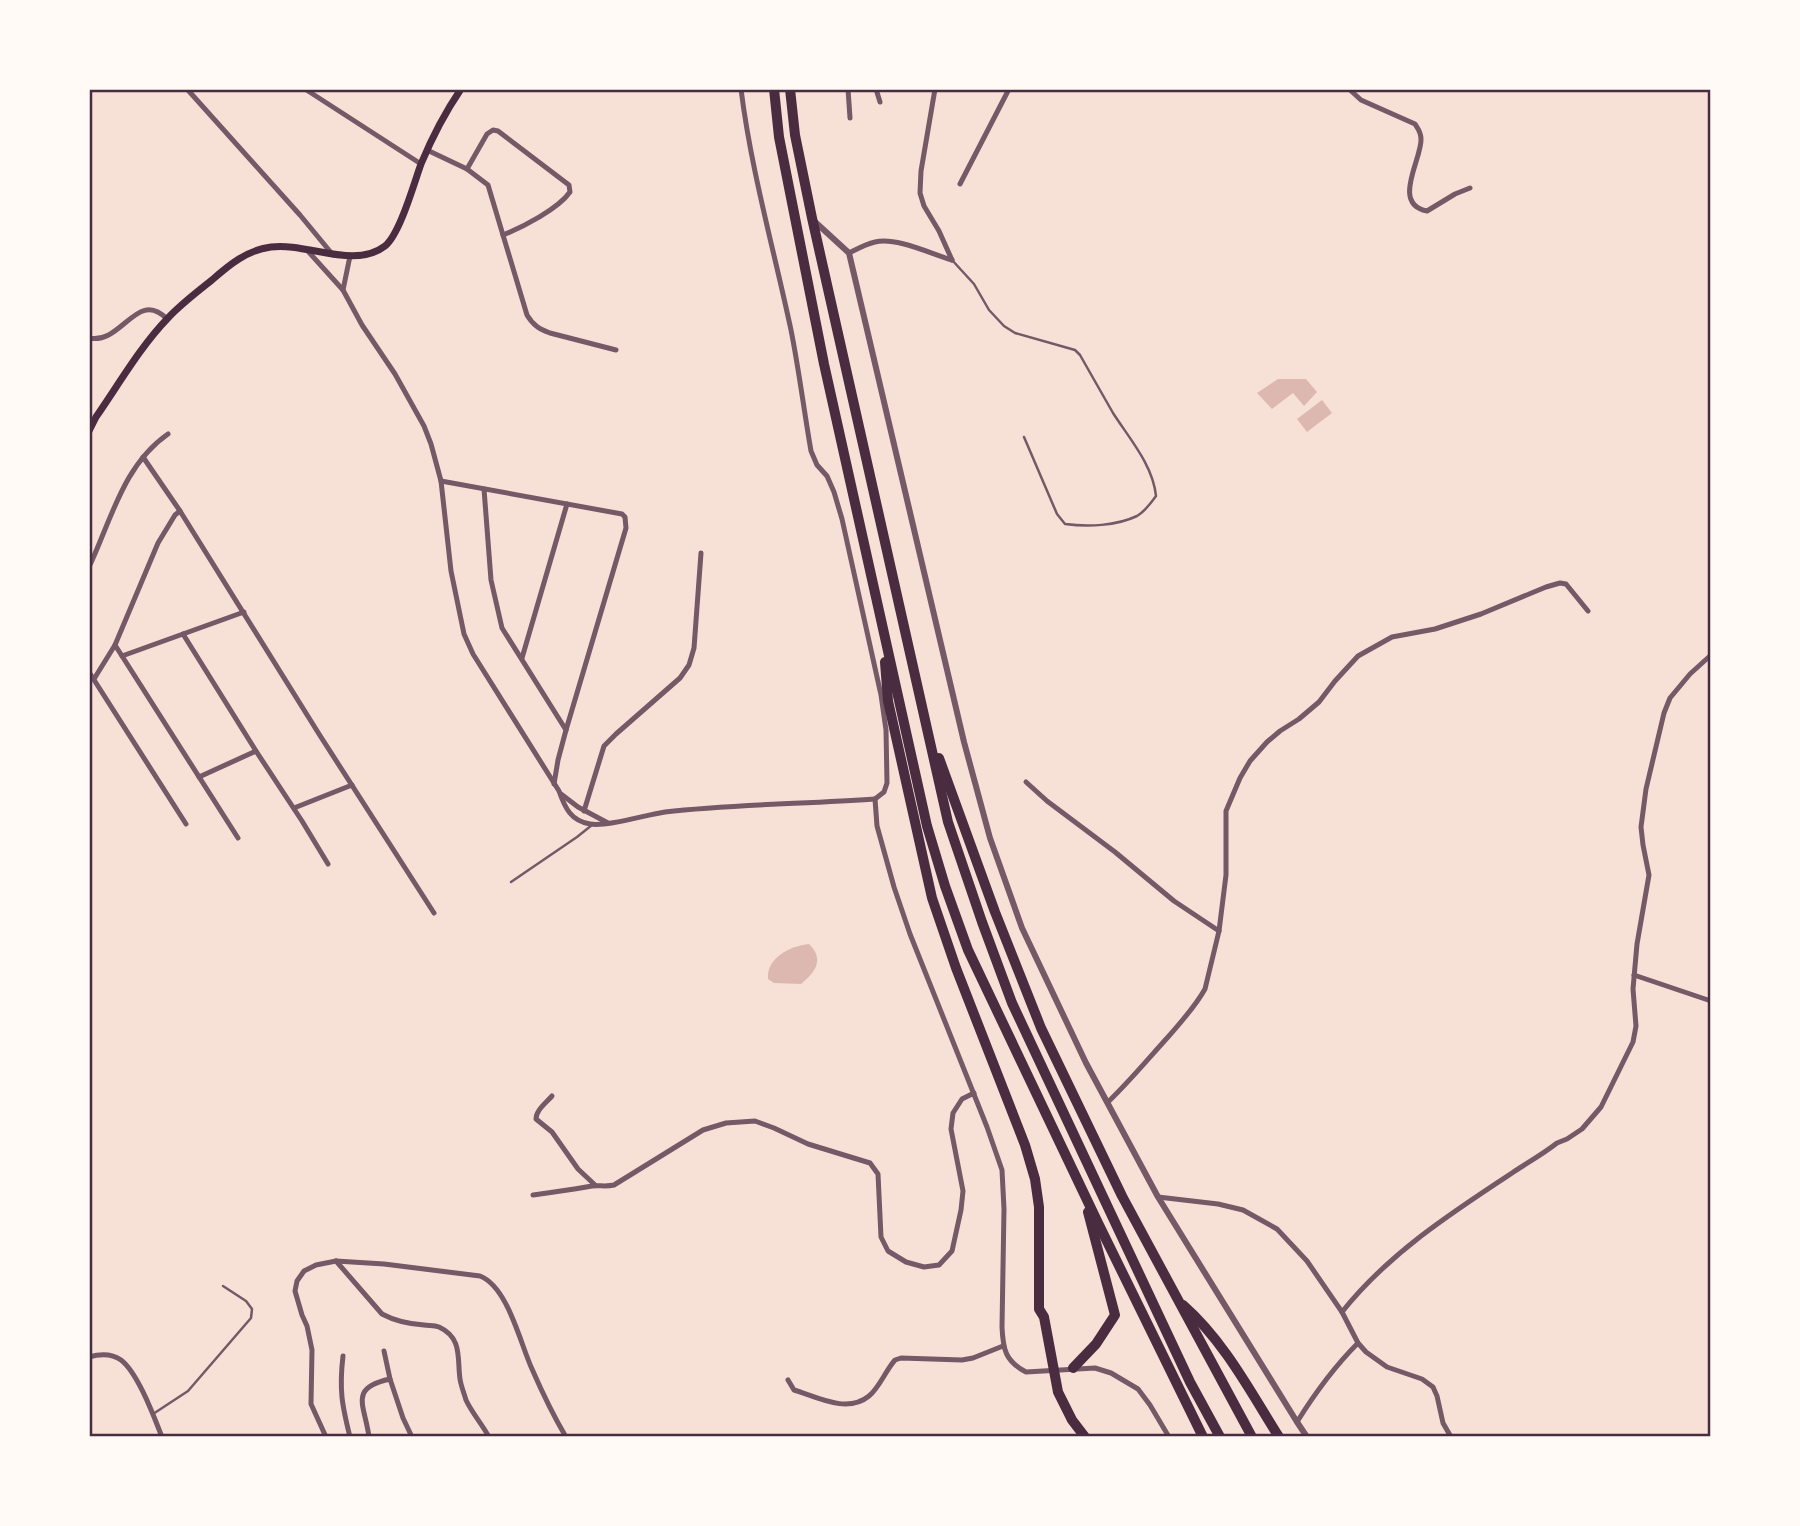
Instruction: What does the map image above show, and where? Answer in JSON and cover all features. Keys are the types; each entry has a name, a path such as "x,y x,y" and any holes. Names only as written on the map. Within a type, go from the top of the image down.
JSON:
{"highway":[{"path":"774,89 779,137 821,352 927,826 951,904 968,950 1203,1437"},
{"path":"790,89 795,135 812,218 948,822 1012,1003 1190,1382 1220,1437"},
{"path":"881,623 888,701 932,898 956,968 1025,1145 1035,1179 1039,1207 1039,1309 1044,1317 1058,1392 1072,1420 1085,1437"},
{"path":"924,714 991,901 1041,1028 1122,1196 1252,1437"},
{"path":"915,823 951,904"},
{"path":"1073,1368 1096,1344 1115,1315 1080,1185"},
{"path":"1176,1299 1195,1315 1230,1357 1279,1437"}],"main road":[{"path":"89,431 96,417 167,319 230,264 259,249 272,247 350,256 370,253 383,247 394,236 421,164 461,89"}],"street":[{"path":"187,89 333,255"},
{"path":"305,89 421,164"},
{"path":"306,249 343,290 424,426 441,481 451,571 464,634 476,660 559,792 571,816 592,825 666,812 875,799 884,792 887,783 881,695 837,501 827,476 817,465 811,451 791,330 741,89"},
{"path":"848,89 850,118"},
{"path":"876,89 880,102"},
{"path":"935,89 921,171 920,193 952,260"},
{"path":"960,184 1009,89"},
{"path":"1349,89 1361,100 1415,124 1420,132 1422,141 1410,189 1414,205 1427,211 1470,188"},
{"path":"467,169 487,134 493,130 498,131 569,185 571,190 566,198 503,235"},
{"path":"428,150 467,169 488,185 531,323 550,333 616,350"},
{"path":"812,218 849,253 964,741 990,838 1022,928 1086,1063 1158,1197 1307,1437"},
{"path":"849,253 874,242 889,242 952,260"},
{"path":"343,290 350,256"},
{"path":"89,338 103,338 146,309 156,309 167,319"},
{"path":"89,568 120,494 150,448 168,434"},
{"path":"143,457 180,511 434,913"},
{"path":"441,481 622,514 627,522 566,730 554,784"},
{"path":"484,489 491,580 505,635 566,730"},
{"path":"522,658 567,504"},
{"path":"94,679 115,645 158,543 180,511"},
{"path":"584,811 604,746 680,678 689,665 694,648 701,553"},
{"path":"1108,1102 1128,1083 1200,998 1209,977 1219,930 1226,875 1226,811 1250,761 1267,742 1319,702 1358,656 1392,637 1435,629 1560,583 1566,584 1588,611"},
{"path":"122,656 244,612"},
{"path":"183,634 328,864"},
{"path":"115,645 239,838"},
{"path":"1342,1312 1373,1278 1436,1224 1582,1129 1609,1094 1633,1042 1636,1026 1633,989 1636,944 1649,874 1643,845 1643,806 1651,763 1670,698 1711,655"},
{"path":"89,672 186,824"},
{"path":"199,777 256,751"},
{"path":"1026,782 1174,901 1219,930"},
{"path":"294,808 352,785"},
{"path":"559,792 584,811 608,822"},
{"path":"875,799 877,826 910,934 1002,1170 1003,1346 1011,1361 1026,1371 1095,1368 1111,1373 1138,1389 1169,1437"},
{"path":"1634,975 1711,1001"},
{"path":"552,1097 539,1110 536,1119 552,1132 578,1169 595,1185 606,1188 703,1130 746,1120 774,1128 808,1144 870,1163 878,1174 881,1237 888,1251 906,1262 924,1268 939,1265 952,1251 963,1191 951,1129 953,1112 961,1099 974,1093"},
{"path":"533,1195 595,1185"},
{"path":"1158,1197 1218,1204 1243,1210 1277,1229 1307,1261 1342,1312 1357,1343 1387,1367 1422,1379 1433,1388 1443,1423 1451,1437"},
{"path":"326,1437 311,1404 312,1350 295,1291 297,1281 304,1271 316,1265 336,1261 384,1264 480,1276 489,1280 505,1303 531,1368 566,1437"},
{"path":"336,1261 382,1314 408,1323 436,1325 450,1335 456,1343 460,1357 460,1377 464,1394 489,1437"},
{"path":"1297,1422 1340,1360 1357,1343"},
{"path":"788,1380 794,1390 837,1403 850,1404 869,1396 895,1360 962,1360 1003,1346"},
{"path":"384,1351 403,1418 412,1437"},
{"path":"89,1357 102,1354 121,1360 135,1380 162,1437"},
{"path":"343,1356 341,1394 351,1437"},
{"path":"369,1437 362,1397 364,1390 390,1378"}],"lane":[{"path":"952,260 974,284 989,310 1004,326 1015,333 1075,350 1080,355 1139,452 1151,476 1156,496 1138,515 1110,524 1065,524 1057,514 1024,437"},
{"path":"511,882 592,825"},
{"path":"153,1414 188,1391 251,1318 252,1309 249,1305 223,1286"}],"shaded area":[{"path":"1278,379 1306,379 1317,392 1304,406 1293,393 1272,409 1257,393"},
{"path":"1322,400 1332,413 1307,432 1297,419"},
{"path":"809,944 816,955 816,966 801,984 774,983 768,979 768,972 775,959 787,950"}]}
